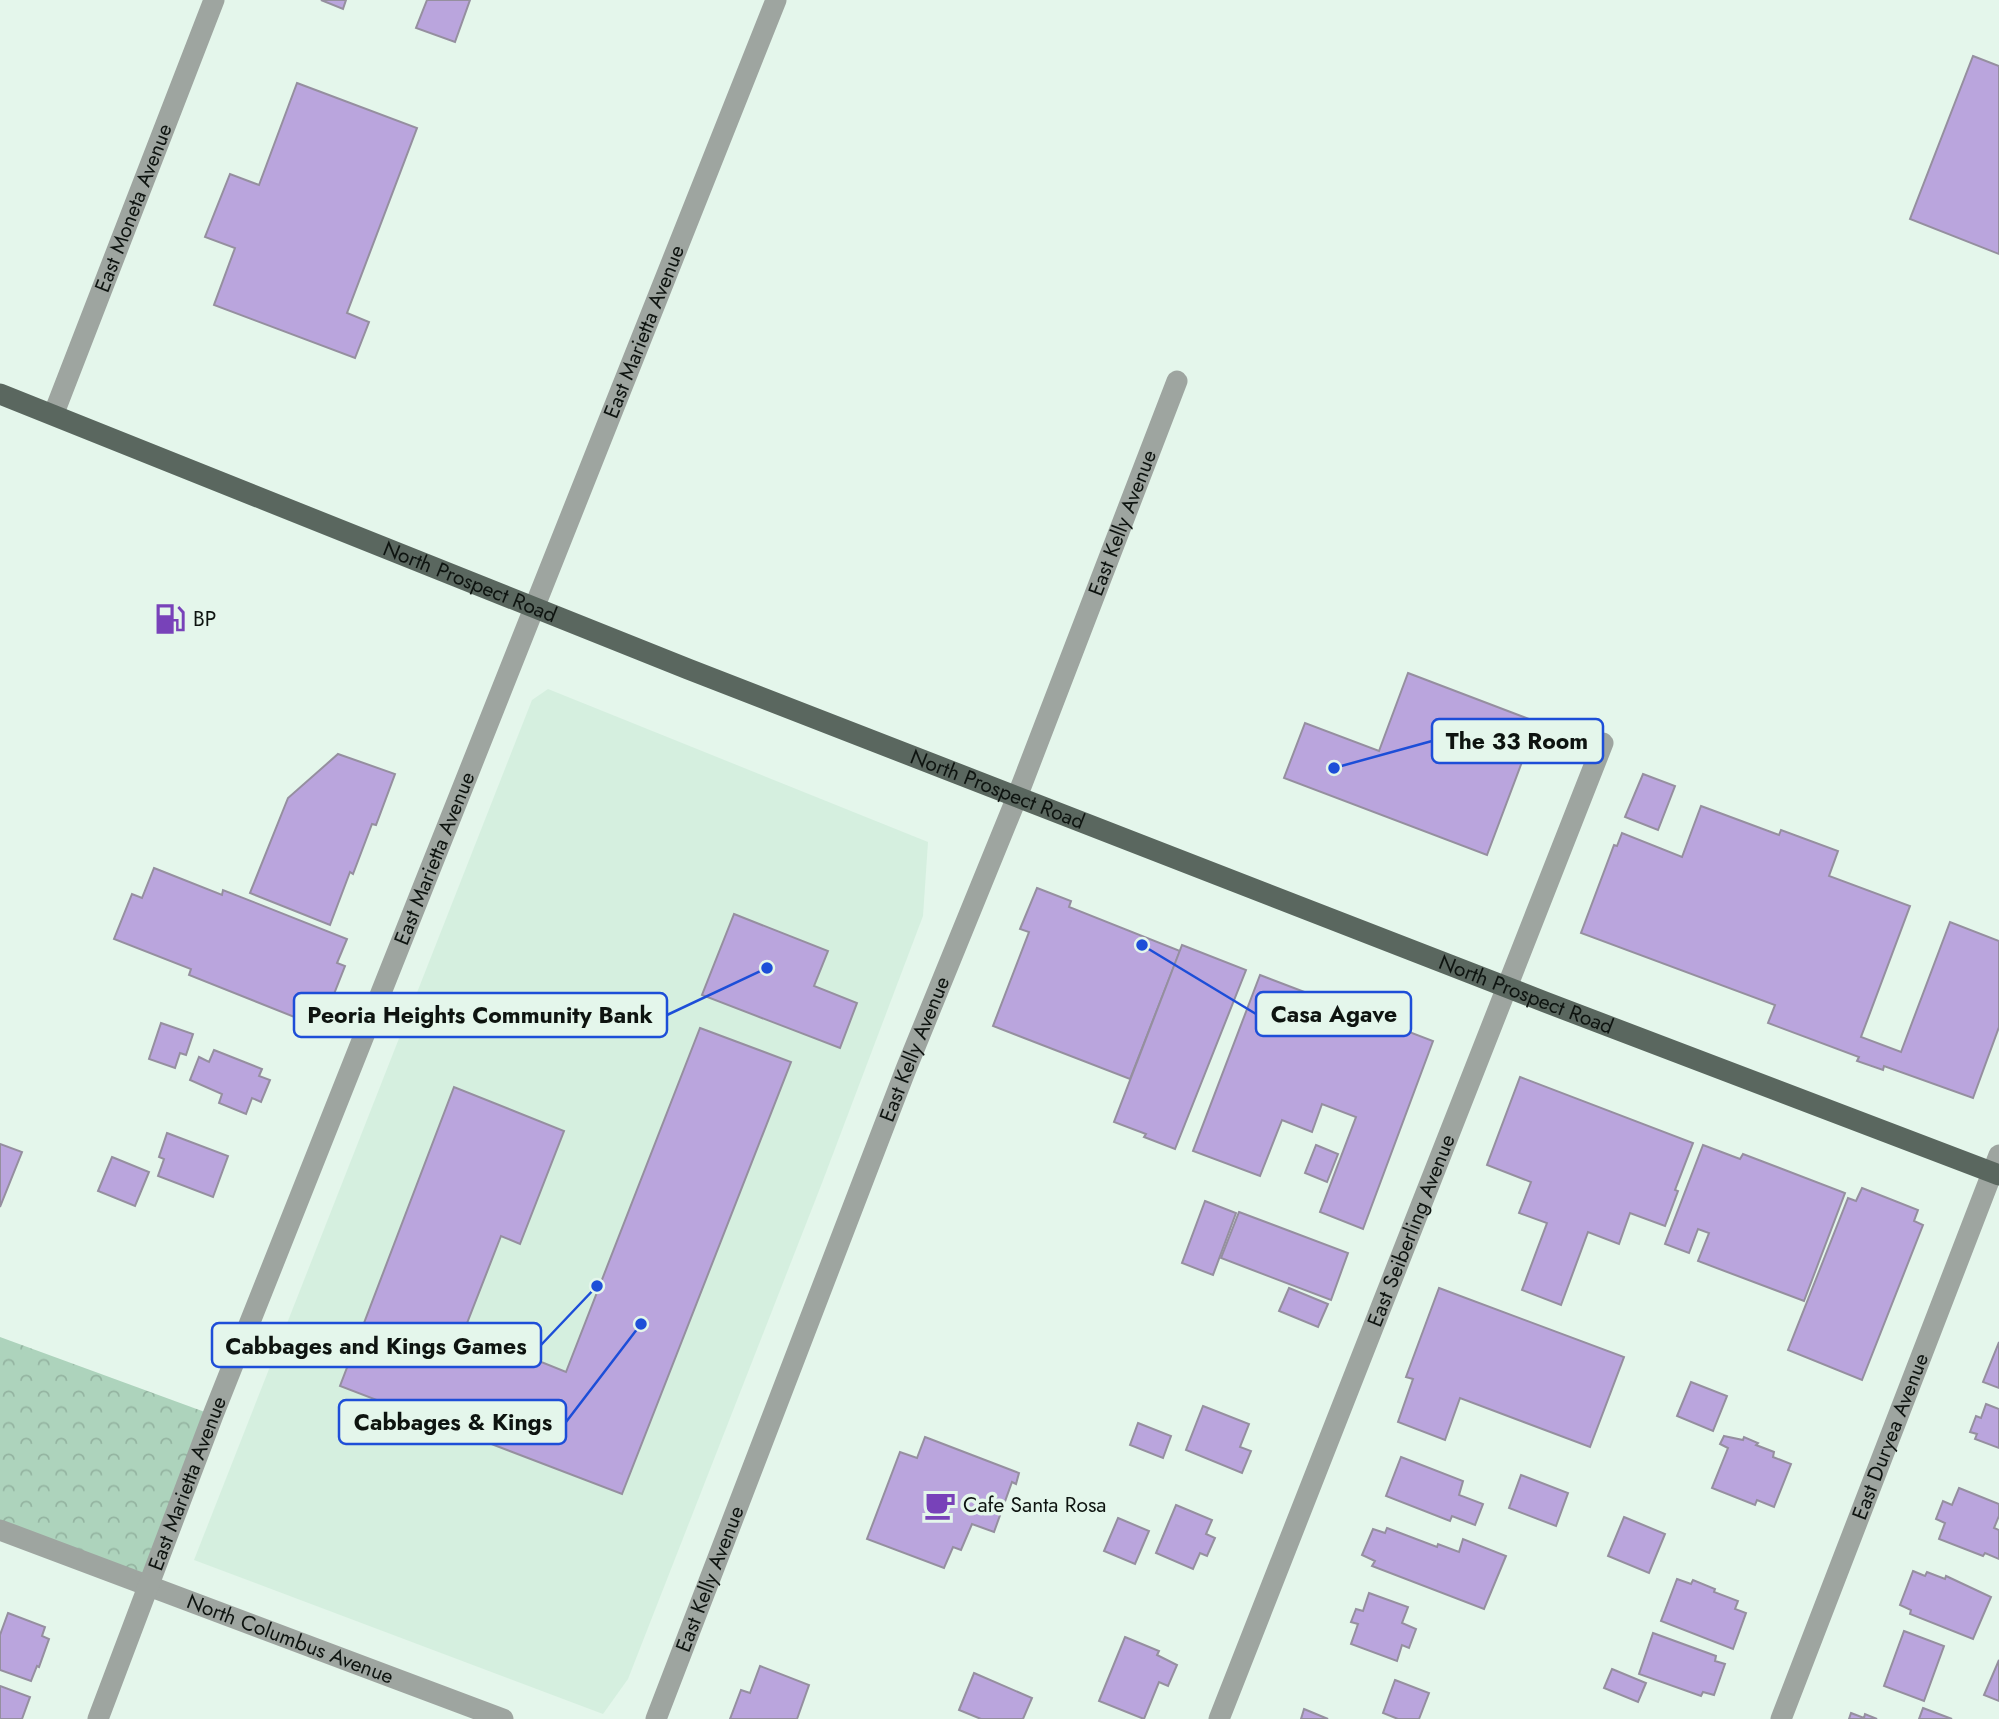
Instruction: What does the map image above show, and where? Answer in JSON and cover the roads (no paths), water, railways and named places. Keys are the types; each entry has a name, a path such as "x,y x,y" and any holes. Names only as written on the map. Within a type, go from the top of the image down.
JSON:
{"main road":[{"name":"North Prospect Road","path":"0,394 534,607 1506,987 1997,1167"}],"street":[{"name":"East Moneta Avenue","path":"54,414 214,0"},
{"name":"East Marietta Avenue","path":"98,1719 213,1415 776,0"},
{"name":"East Kelly Avenue","path":"656,1719 906,1069 1017,797 1177,381"},
{"name":"East Seiberling Avenue","path":"1219,1719 1603,743"},
{"name":"East Duryea Avenue","path":"1781,1719 1997,1167"},
{"name":"North Columbus Avenue","path":"0,1530 503,1719"}],"place":[{"name":"BP","path":"170,619"},
{"name":"The 33 Room","path":"1334,768"},
{"name":"Casa Agave","path":"1142,945"},
{"name":"Peoria Heights Community Bank","path":"767,968"},
{"name":"Cabbages and Kings Games","path":"597,1286"},
{"name":"Cabbages & Kings","path":"641,1324"},
{"name":"Cafe Santa Rosa","path":"940,1505"}]}
